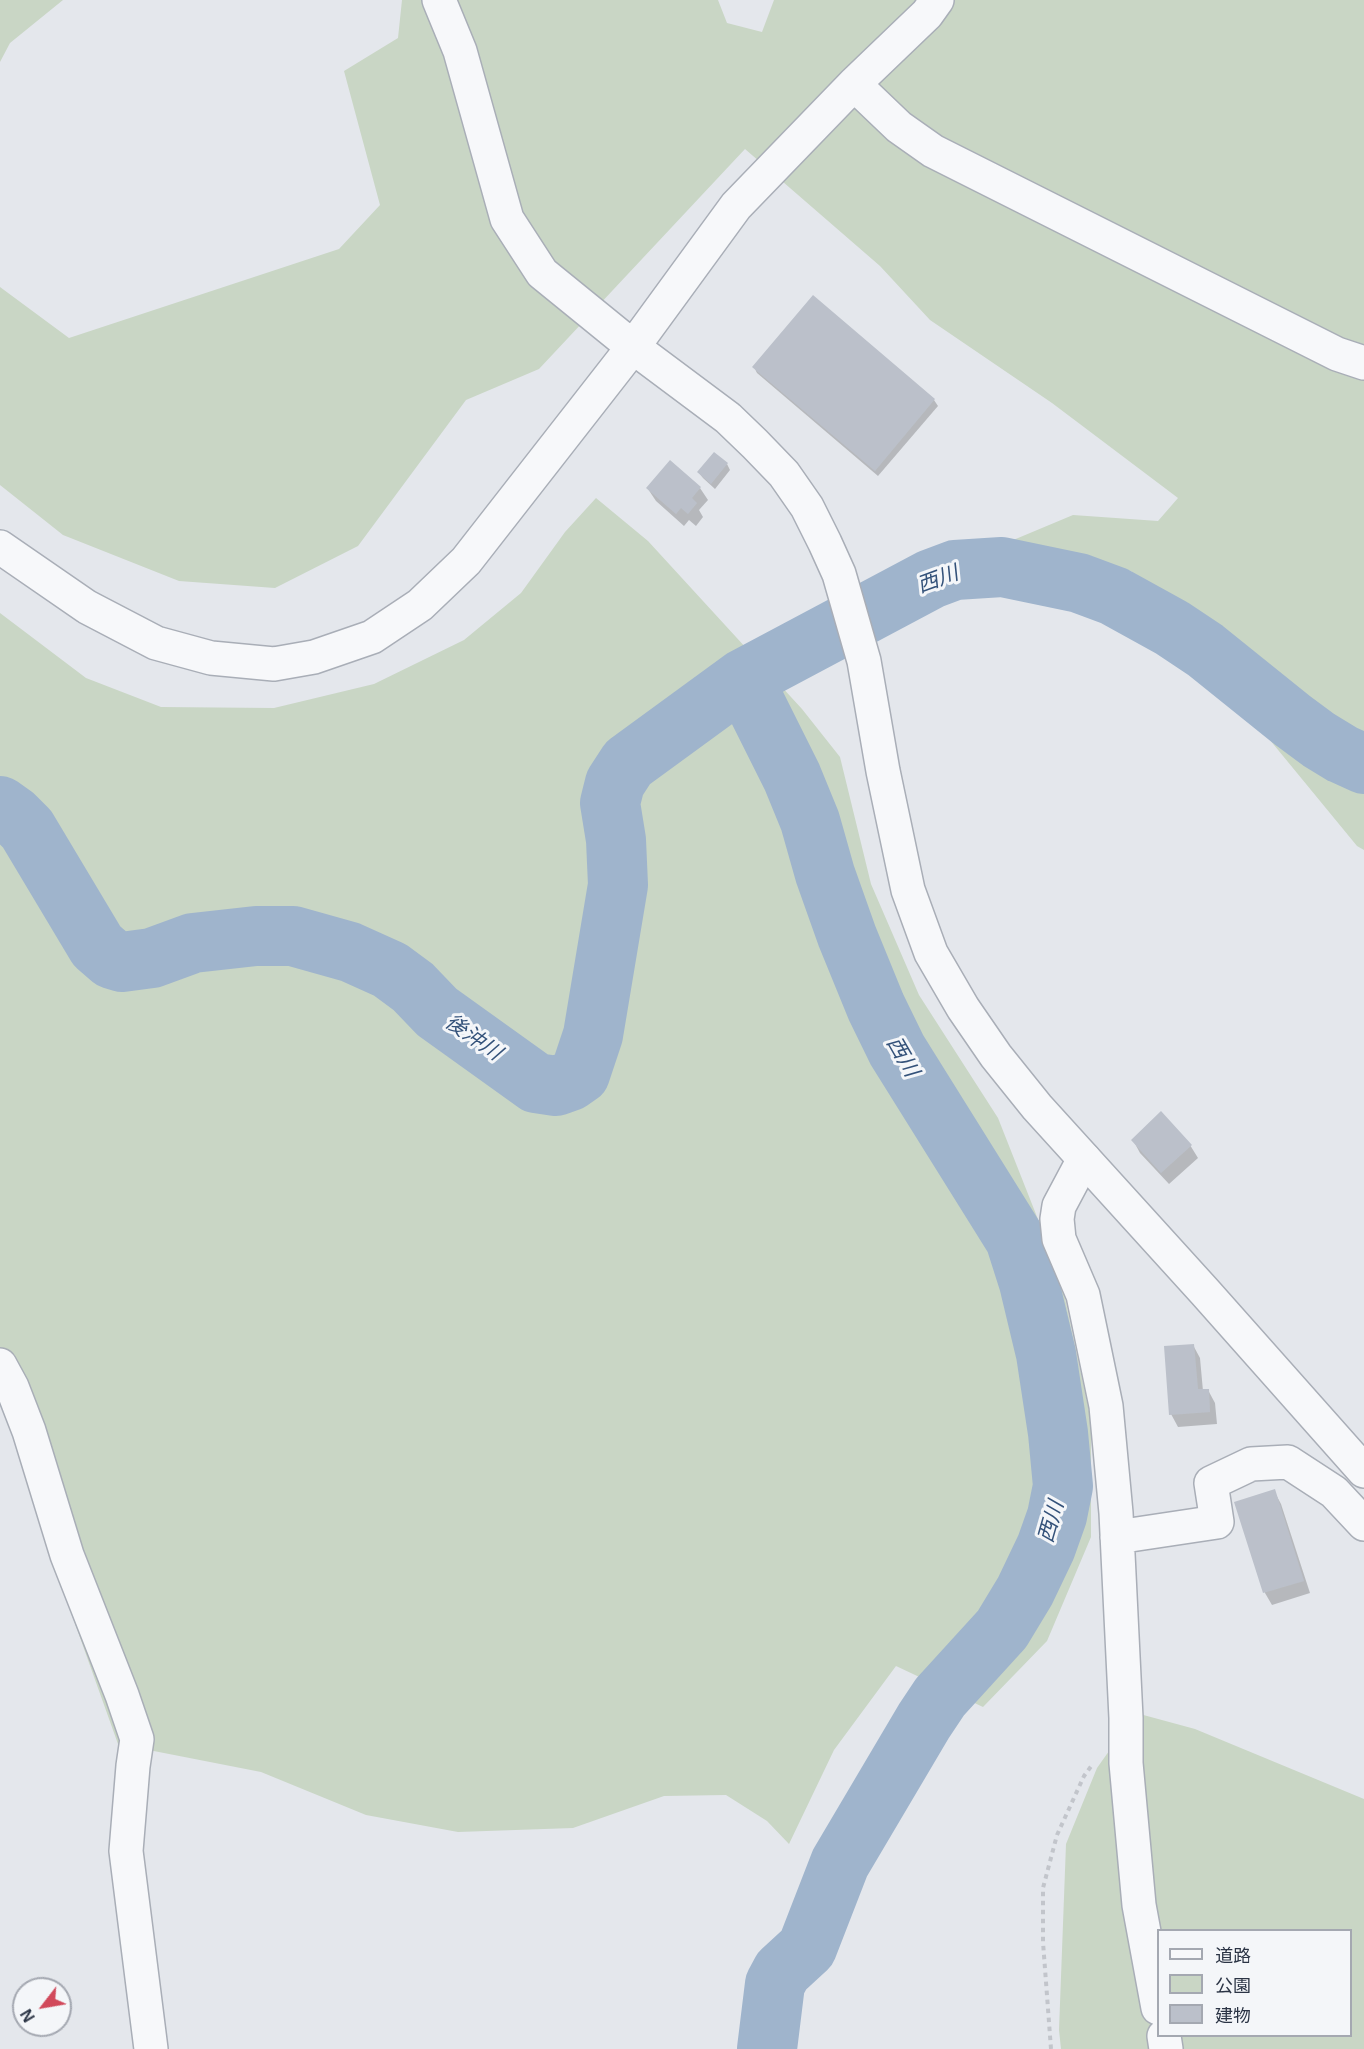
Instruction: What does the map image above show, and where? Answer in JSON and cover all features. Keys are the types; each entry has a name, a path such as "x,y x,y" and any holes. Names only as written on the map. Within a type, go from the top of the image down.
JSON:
{"street":[{"path":"439,0 460,51 507,219 542,273 633,347 728,418 784,474 807,507 839,574 864,661 883,771 908,890 931,953 963,1008 996,1056 1084,1159 1364,1471"},
{"path":"0,547 87,608 156,643 211,658 273,664 314,657 372,637 420,605 466,561 633,347 736,206 854,84 927,14 937,0"},
{"path":"854,84 899,127 933,151 1337,354 1364,363"},
{"path":"1084,1159 1059,1206 1057,1219 1059,1239 1083,1295 1106,1406 1117,1537 1126,1762 1139,1905 1157,2003"},
{"path":"0,1365 12,1387 67,1555 137,1739 126,1851 151,2049"},
{"path":"1117,1537 1216,1522 1211,1483 1251,1464 1288,1462 1334,1492 1364,1524"}],"path":[{"path":"1051,2049 1043,1942 1043,1888 1057,1835 1084,1776 1126,1718"}],"green space":[{"path":"0,0 63,0 10,43 0,62"},
{"path":"402,0 718,0 727,23 762,32 774,0 1364,0 1364,850 1357,846 1131,571 987,551 1073,515 1158,521 1178,498 1052,403 930,320 880,266 745,149 539,369 466,400 358,546 275,588 179,581 63,535 0,485 0,287 69,338 339,249 380,205 344,71 398,38"},
{"path":"596,498 648,541 802,709 840,757 871,884 919,995 998,1118 1060,1275 1091,1421 1091,1537 1047,1641 983,1707 896,1666 834,1750 789,1844 767,1821 726,1795 664,1796 573,1828 458,1832 366,1815 261,1772 118,1744 58,1576 0,1394 0,613 86,678 161,707 274,708 374,684 464,640 521,593 565,532"},
{"path":"1136,1713 1195,1729 1364,1799 1364,2049 1061,2049 1059,2030 1066,1844 1097,1768"}],"building":[{"path":"813,295 935,399 875,471 752,367"},
{"path":"714,452 728,463 711,484 697,472"},
{"path":"670,460 701,487 692,498 697,503 688,514 681,508 676,514 646,488"},
{"path":"1161,1111 1192,1145 1161,1173 1131,1140"},
{"path":"1194,1344 1198,1389 1209,1389 1210,1412 1169,1415 1164,1346"},
{"path":"1275,1489 1304,1581 1263,1593 1234,1502"}],"waterway":[{"name":"後沖川","path":"0,806 27,829 97,946 112,959 122,962 152,958 193,943 256,936 293,936 350,952 390,970 413,987 437,1012 536,1083 556,1086 580,1074 593,1035 618,885 616,840 610,803 615,783 628,763 743,679 931,579 955,570 1002,567 1079,583 1114,596 1172,628 1205,650 1319,740 1364,764"},
{"name":"西川","path":"743,679 792,777 810,821 825,874 876,1007 897,1050 1015,1239 1029,1283 1046,1354 1058,1433 1063,1486 1057,1516 1046,1547 1025,1591 1002,1629 940,1697 924,1721 840,1863 807,1948 782,1971 775,1984 767,2049"}]}
